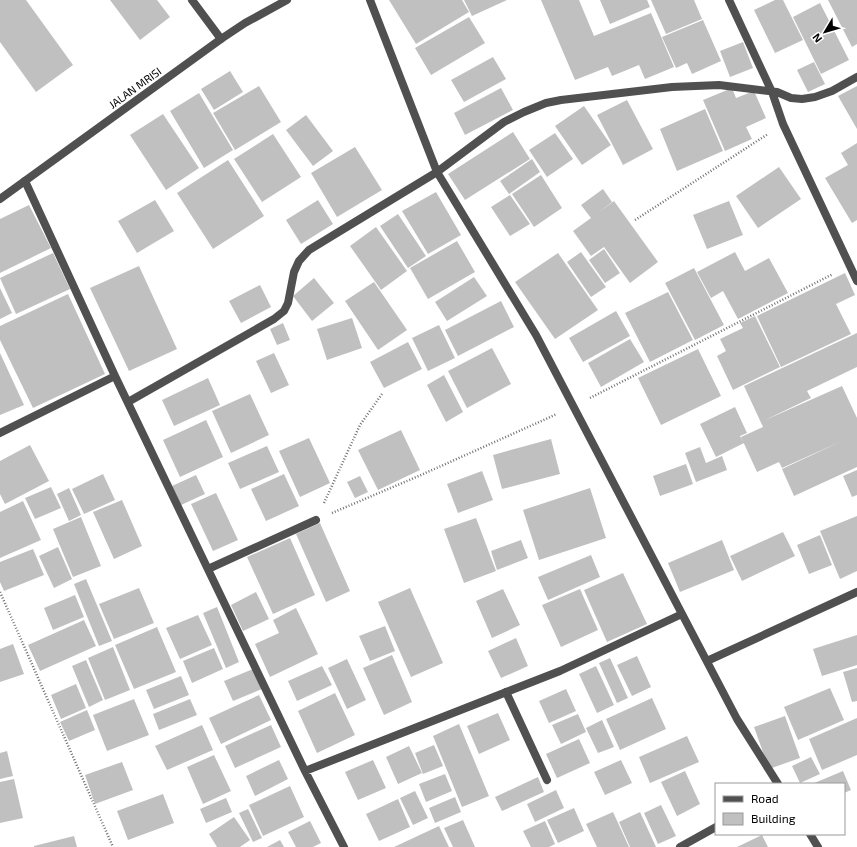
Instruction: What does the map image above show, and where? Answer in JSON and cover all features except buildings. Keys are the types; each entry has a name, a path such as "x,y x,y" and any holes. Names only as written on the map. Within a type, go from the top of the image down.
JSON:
{"street":[{"path":"192,0 221,40"},
{"name":"JALAN MRISI","path":"0,199 245,23 287,0"},
{"path":"370,0 437,172 536,335 737,719 777,783"},
{"path":"729,0 772,92 783,124 857,281"},
{"path":"128,402 274,320 284,311 288,303 294,272 299,261 309,250 437,172 504,122 524,112 546,103 561,100 672,87 719,85 772,92 783,94 791,98 802,99 815,97 832,91 857,77"},
{"path":"25,181 115,376 305,772 344,847"},
{"path":"0,433 115,376"},
{"path":"208,569 316,520"},
{"path":"707,661 857,592"},
{"path":"305,772 560,671 682,614"},
{"path":"506,692 547,780"},
{"path":"680,847 715,828"},
{"path":"811,835 818,847"}],"path":[{"path":"635,220 783,124"},
{"path":"316,520 421,475 573,406 850,266"},
{"path":"316,520 360,425 382,394"},
{"path":"0,592 113,847"}]}
